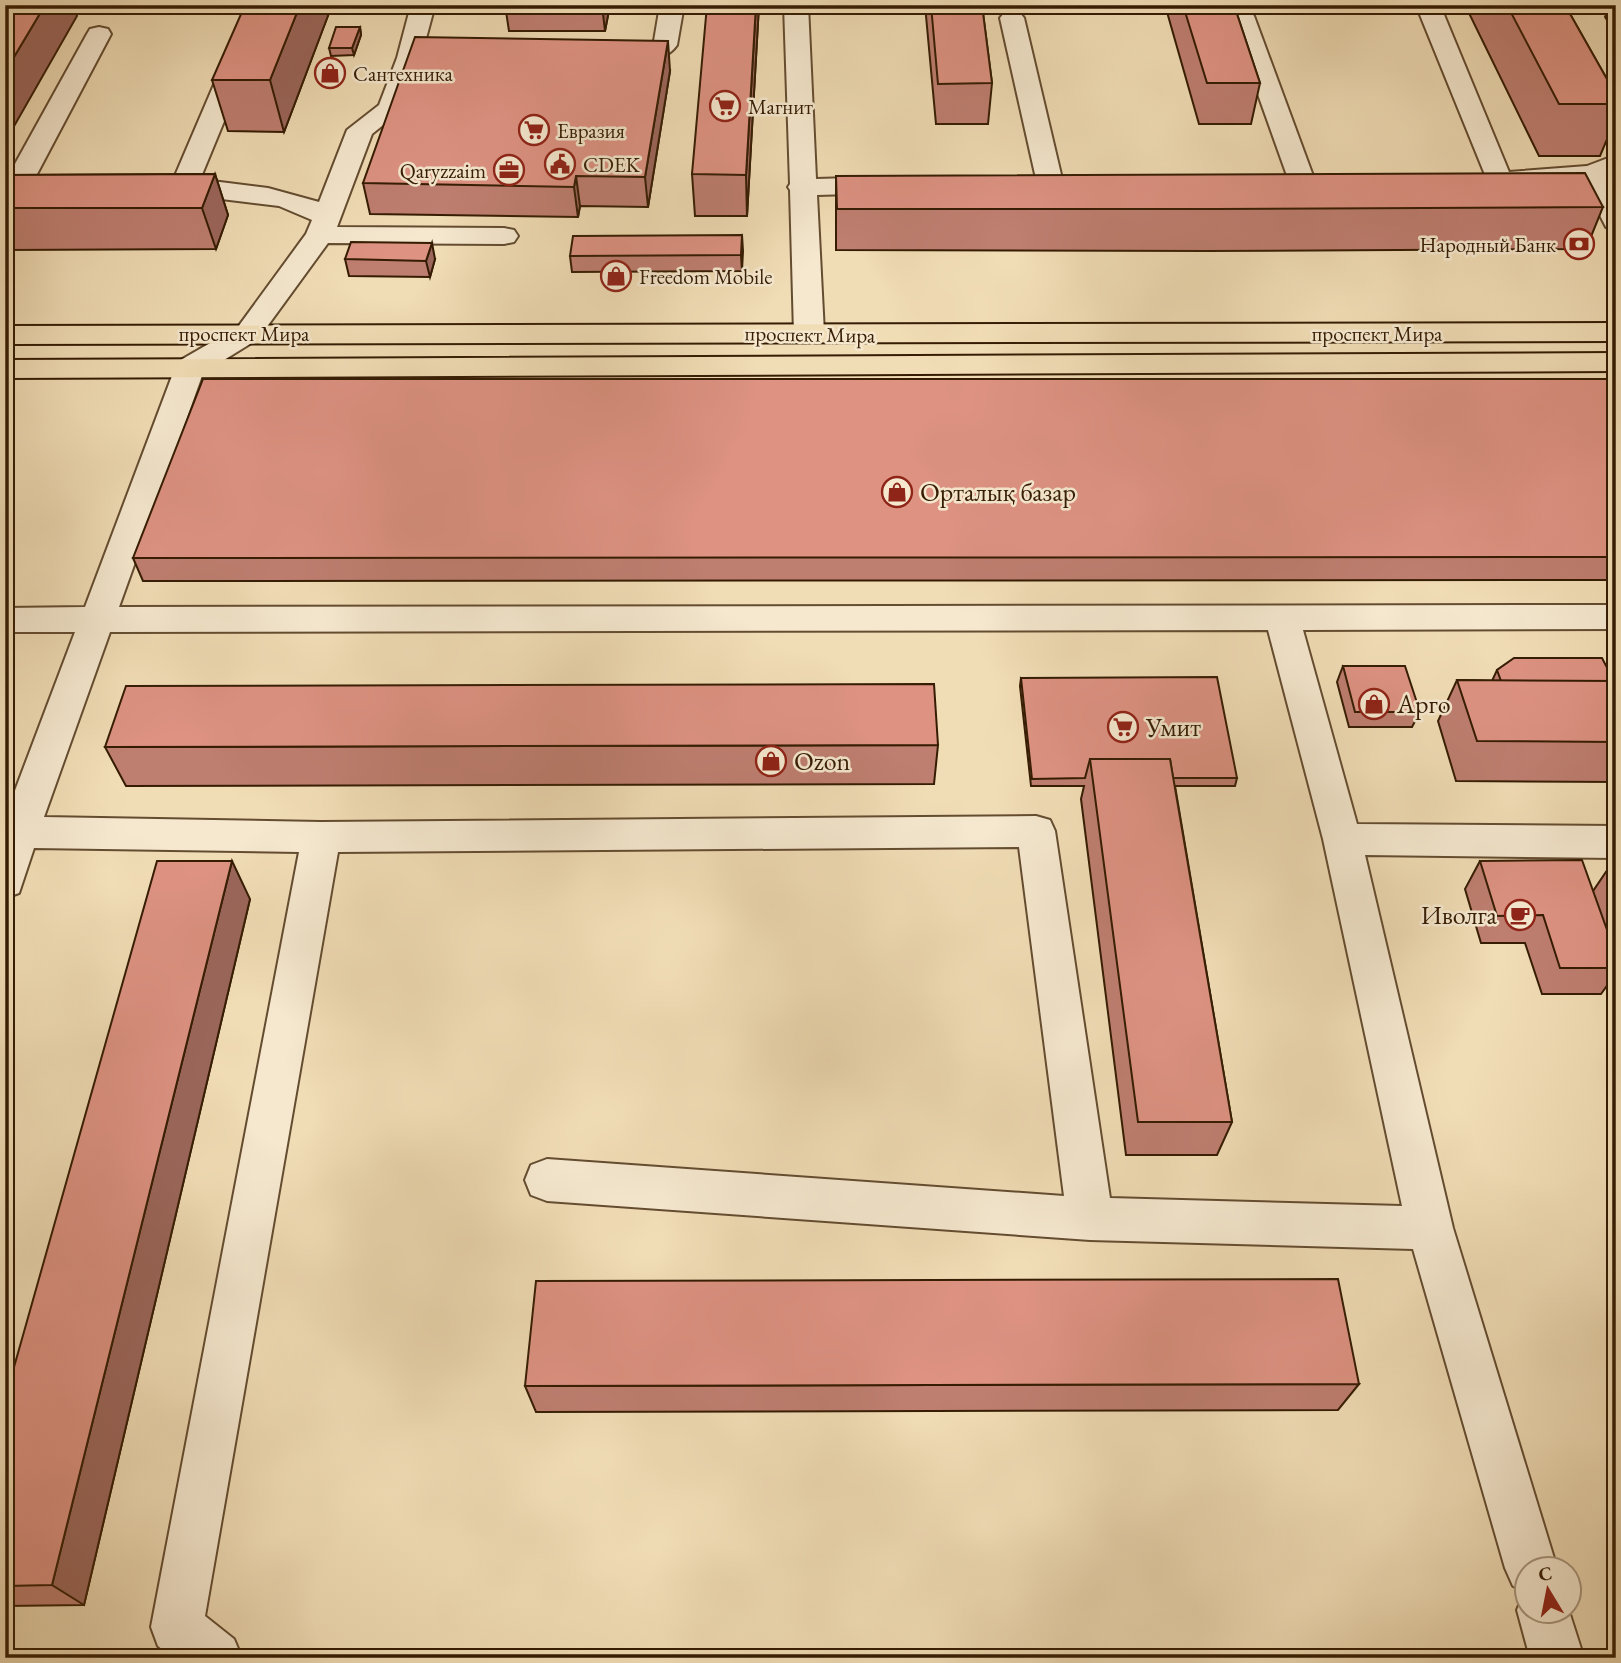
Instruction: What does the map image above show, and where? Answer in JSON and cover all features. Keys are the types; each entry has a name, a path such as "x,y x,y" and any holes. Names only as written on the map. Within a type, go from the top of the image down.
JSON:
{"main road":[{"name":"проспект Мира","path":"5,335 1616,332"},
{"name":"проспект Мира","path":"5,369 1616,362"}],"street":[{"path":"187,178 260,5"},
{"path":"5,882 19,832 190,368 248,333 323,226 360,130 390,109 409,57 423,5"},
{"path":"588,55 643,55 666,45 672,5"},
{"path":"796,5 809,333"},
{"path":"1428,5 1499,181"},
{"path":"1242,16 1290,184 1331,184"},
{"path":"1012,18 1064,183 1023,183"},
{"path":"9,193 99,34"},
{"path":"409,57 436,57"},
{"path":"1471,182 1604,168 1616,220"},
{"path":"161,181 187,178"},
{"path":"187,178 194,186 205,189 288,199 309,206 323,226"},
{"path":"802,187 912,185"},
{"path":"9,193 40,191"},
{"path":"323,226 504,236"},
{"path":"5,620 1616,617"},
{"path":"1282,618 1342,839 1430,1228 1527,1554"},
{"path":"19,832 321,838 1036,831 1090,1219"},
{"path":"215,1658 177,1627 321,838"},
{"path":"1342,839 1616,842"},
{"path":"547,1180 1090,1219 1430,1228"},
{"path":"1547,1624 1557,1658"}],"building":[{"path":"5,5 45,5 5,72"},
{"path":"245,5 300,5 270,80 212,80"},
{"path":"707,5 756,5 746,175 692,174"},
{"path":"931,5 982,5 992,83 938,84"},
{"path":"1183,5 1234,5 1260,83 1207,83"},
{"path":"1507,5 1565,5 1616,95 1616,104 1559,104"},
{"path":"336,27 360,27 352,48 329,48"},
{"path":"415,37 668,41 645,177 576,176 574,187 363,183"},
{"path":"1585,173 1603,207 837,209 836,176"},
{"path":"215,174 202,208 5,208 5,175"},
{"path":"742,235 741,255 570,256 573,236"},
{"path":"351,242 432,243 426,261 345,259"},
{"name":"Орталық базар","path":"203,379 1616,379 1616,557 133,558"},
{"path":"1514,658 1602,658 1614,681 1501,681 1497,670"},
{"path":"1343,666 1405,666 1420,712 1355,712"},
{"path":"1217,677 1237,778 1173,778 1170,759 1090,759 1085,778 1032,779 1021,678"},
{"path":"1457,680 1616,681 1616,742 1477,741"},
{"path":"934,684 938,745 105,747 126,686"},
{"path":"1090,759 1170,759 1232,1122 1138,1122"},
{"path":"1582,860 1616,955 1616,968 1560,968 1543,915 1497,916 1480,861"},
{"path":"157,861 232,861 52,1585 5,1586 5,1399"},
{"path":"1338,1279 1359,1384 525,1386 536,1281"}],"place":[{"name":"Сантехника","path":"330,73"},
{"name":"Магнит","path":"725,106"},
{"name":"Евразия","path":"534,130"},
{"name":"CDEK","path":"560,164"},
{"name":"Qaryzzaim","path":"509,170"},
{"name":"Народный Банк","path":"1579,244"},
{"name":"Freedom Mobile","path":"616,276"},
{"name":"Орталық базар","path":"897,492"},
{"name":"Арго","path":"1374,704"},
{"name":"Умит","path":"1123,727"},
{"name":"Ozon","path":"771,761"},
{"name":"Иволга","path":"1520,915"}]}
